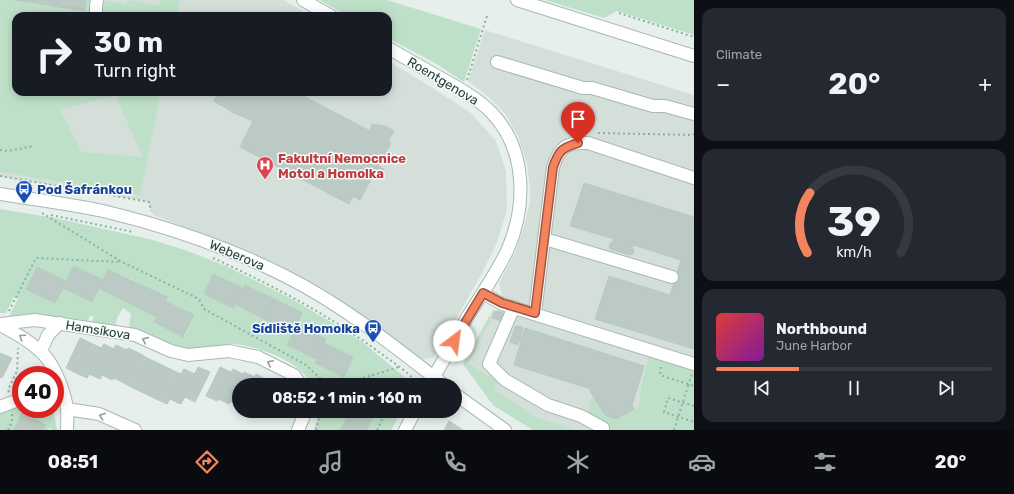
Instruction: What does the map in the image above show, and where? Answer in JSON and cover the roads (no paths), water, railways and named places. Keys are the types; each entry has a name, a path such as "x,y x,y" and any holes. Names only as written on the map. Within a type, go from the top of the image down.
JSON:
{"street":[{"path":"96,12 97,0"},
{"path":"303,0 324,12"},
{"path":"517,0 678,57 694,56"},
{"name":"Roentgenova","path":"392,50 474,98 490,111 500,122 508,137 514,150 519,170 521,195 517,222 507,251 433,378"},
{"path":"497,62 583,88 592,88 653,106 665,106 694,114"},
{"path":"535,313 553,167 560,151 568,146 578,143 588,143 694,178"},
{"name":"Weberova","path":"0,194 127,217 174,231 237,254 287,277 320,295 362,322 427,378"},
{"path":"545,239 672,277"},
{"path":"483,293 502,303 693,368"},
{"path":"514,307 488,364 505,380 548,405 581,416 603,428"},
{"path":"0,324 35,320 60,323"},
{"name":"Hamsíkova","path":"41,351 48,335 60,323 135,335 171,351 188,355 229,351 258,357 294,375 296,378"},
{"path":"0,324 18,334 41,351 52,366"},
{"path":"462,399 505,430"},
{"path":"64,401 67,409 67,430"},
{"path":"0,407 12,402"},
{"path":"67,409 99,414 135,430"},
{"path":"298,430 303,418"},
{"path":"405,430 411,418"}],"place":[{"name":"Fakultní Nemocnice Motol a Homolka","path":"265,180"},
{"name":"Pod Šafránkou","path":"24,204"},
{"name":"Sídliště Homolka","path":"373,343"}]}
